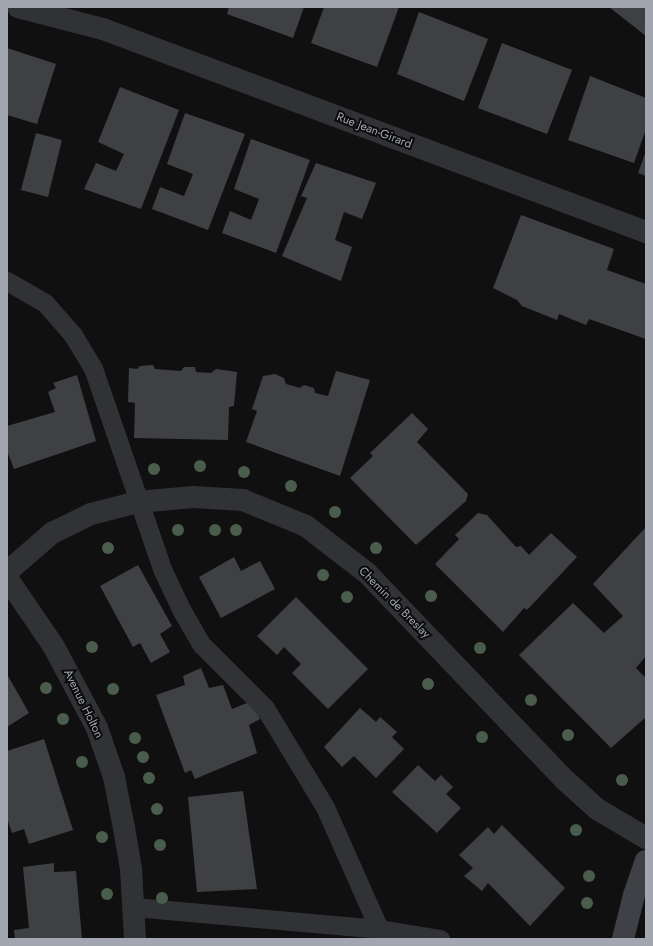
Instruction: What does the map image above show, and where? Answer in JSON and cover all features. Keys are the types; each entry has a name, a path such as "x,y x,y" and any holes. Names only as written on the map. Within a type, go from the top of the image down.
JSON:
{"main road":[{"path":"623,939 634,895 646,860"}],"street":[{"name":"Rue Jean-Girard","path":"18,7 103,29 646,232"},
{"name":"Chemin de Breslay","path":"7,572 52,533 91,514 138,502 193,497 243,500 306,526 367,573 565,780 597,809 646,838"},
{"name":"Avenue Holton","path":"7,578 54,647 97,728 115,784 131,869 135,939"}],"lane":[{"path":"7,281 45,303 73,335 93,368 163,571 182,611 202,645 265,708 325,807 379,929"},
{"path":"134,907 379,929 440,939"}],"building":[{"path":"229,7 304,7 293,38 227,14"},
{"path":"324,7 399,7 377,67 311,43"},
{"path":"609,7 646,7 646,36"},
{"path":"419,12 488,39 464,101 397,74"},
{"path":"502,43 572,70 547,134 478,108"},
{"path":"7,48 56,64 37,124 7,115"},
{"path":"590,76 646,98 646,129 634,163 568,140"},
{"path":"120,87 179,110 141,209 84,189 96,163 116,171 124,154 98,142"},
{"path":"185,113 245,134 208,230 152,209 160,187 184,196 193,174 167,164"},
{"path":"36,133 62,140 48,197 21,190"},
{"path":"251,139 310,160 276,253 222,233 230,211 251,220 259,199 234,189"},
{"path":"646,151 646,176 638,173"},
{"path":"316,163 376,183 362,219 344,212 335,240 352,247 341,281 282,256 307,198 301,196"},
{"path":"521,215 614,249 607,270 646,284 646,339 589,319 586,325 559,314 557,320 522,306 517,300 493,288"},
{"path":"153,365 155,369 181,371 184,367 195,367 196,372 211,373 216,369 237,372 234,406 229,407 228,440 134,438 135,403 128,402 129,368 137,369 140,366"},
{"path":"336,371 370,380 340,476 246,442 257,411 252,409 263,376 275,374 284,378 286,384 300,388 304,385 314,388 315,393 328,396"},
{"path":"77,375 96,441 14,469 7,451 7,426 55,412 48,392 56,388 53,383"},
{"path":"412,413 428,429 417,442 468,494 466,501 416,545 350,478 373,456 370,453"},
{"path":"478,513 487,515 516,547 521,546 529,555 551,533 577,557 527,610 524,608 503,632 435,564 459,539 455,535"},
{"path":"646,527 646,656 636,668 646,678 646,717 611,748 519,655 573,603 604,633 623,616 593,584"},
{"path":"234,557 241,571 260,561 275,589 221,618 199,577"},
{"path":"138,565 172,626 160,634 170,652 151,663 140,643 133,647 100,586"},
{"path":"296,597 368,669 328,709 292,673 301,664 284,647 277,655 257,636"},
{"path":"201,668 209,688 223,685 232,709 252,701 260,719 249,725 257,753 195,779 191,770 185,773 156,695 185,685 183,676"},
{"path":"8,676 29,713 7,727 7,677"},
{"path":"360,708 376,722 380,717 397,732 392,737 404,749 376,778 354,756 342,767 324,747"},
{"path":"44,739 73,830 29,844 24,829 12,833 7,818 7,751"},
{"path":"418,765 435,781 441,775 453,787 446,794 461,808 437,833 392,792"},
{"path":"243,791 257,889 197,892 188,797"},
{"path":"502,825 565,888 530,926 488,883 482,891 464,876 473,868 459,855 488,827 494,834"},
{"path":"54,863 54,872 76,871 82,939 15,939 14,930 29,928 23,867"}]}
